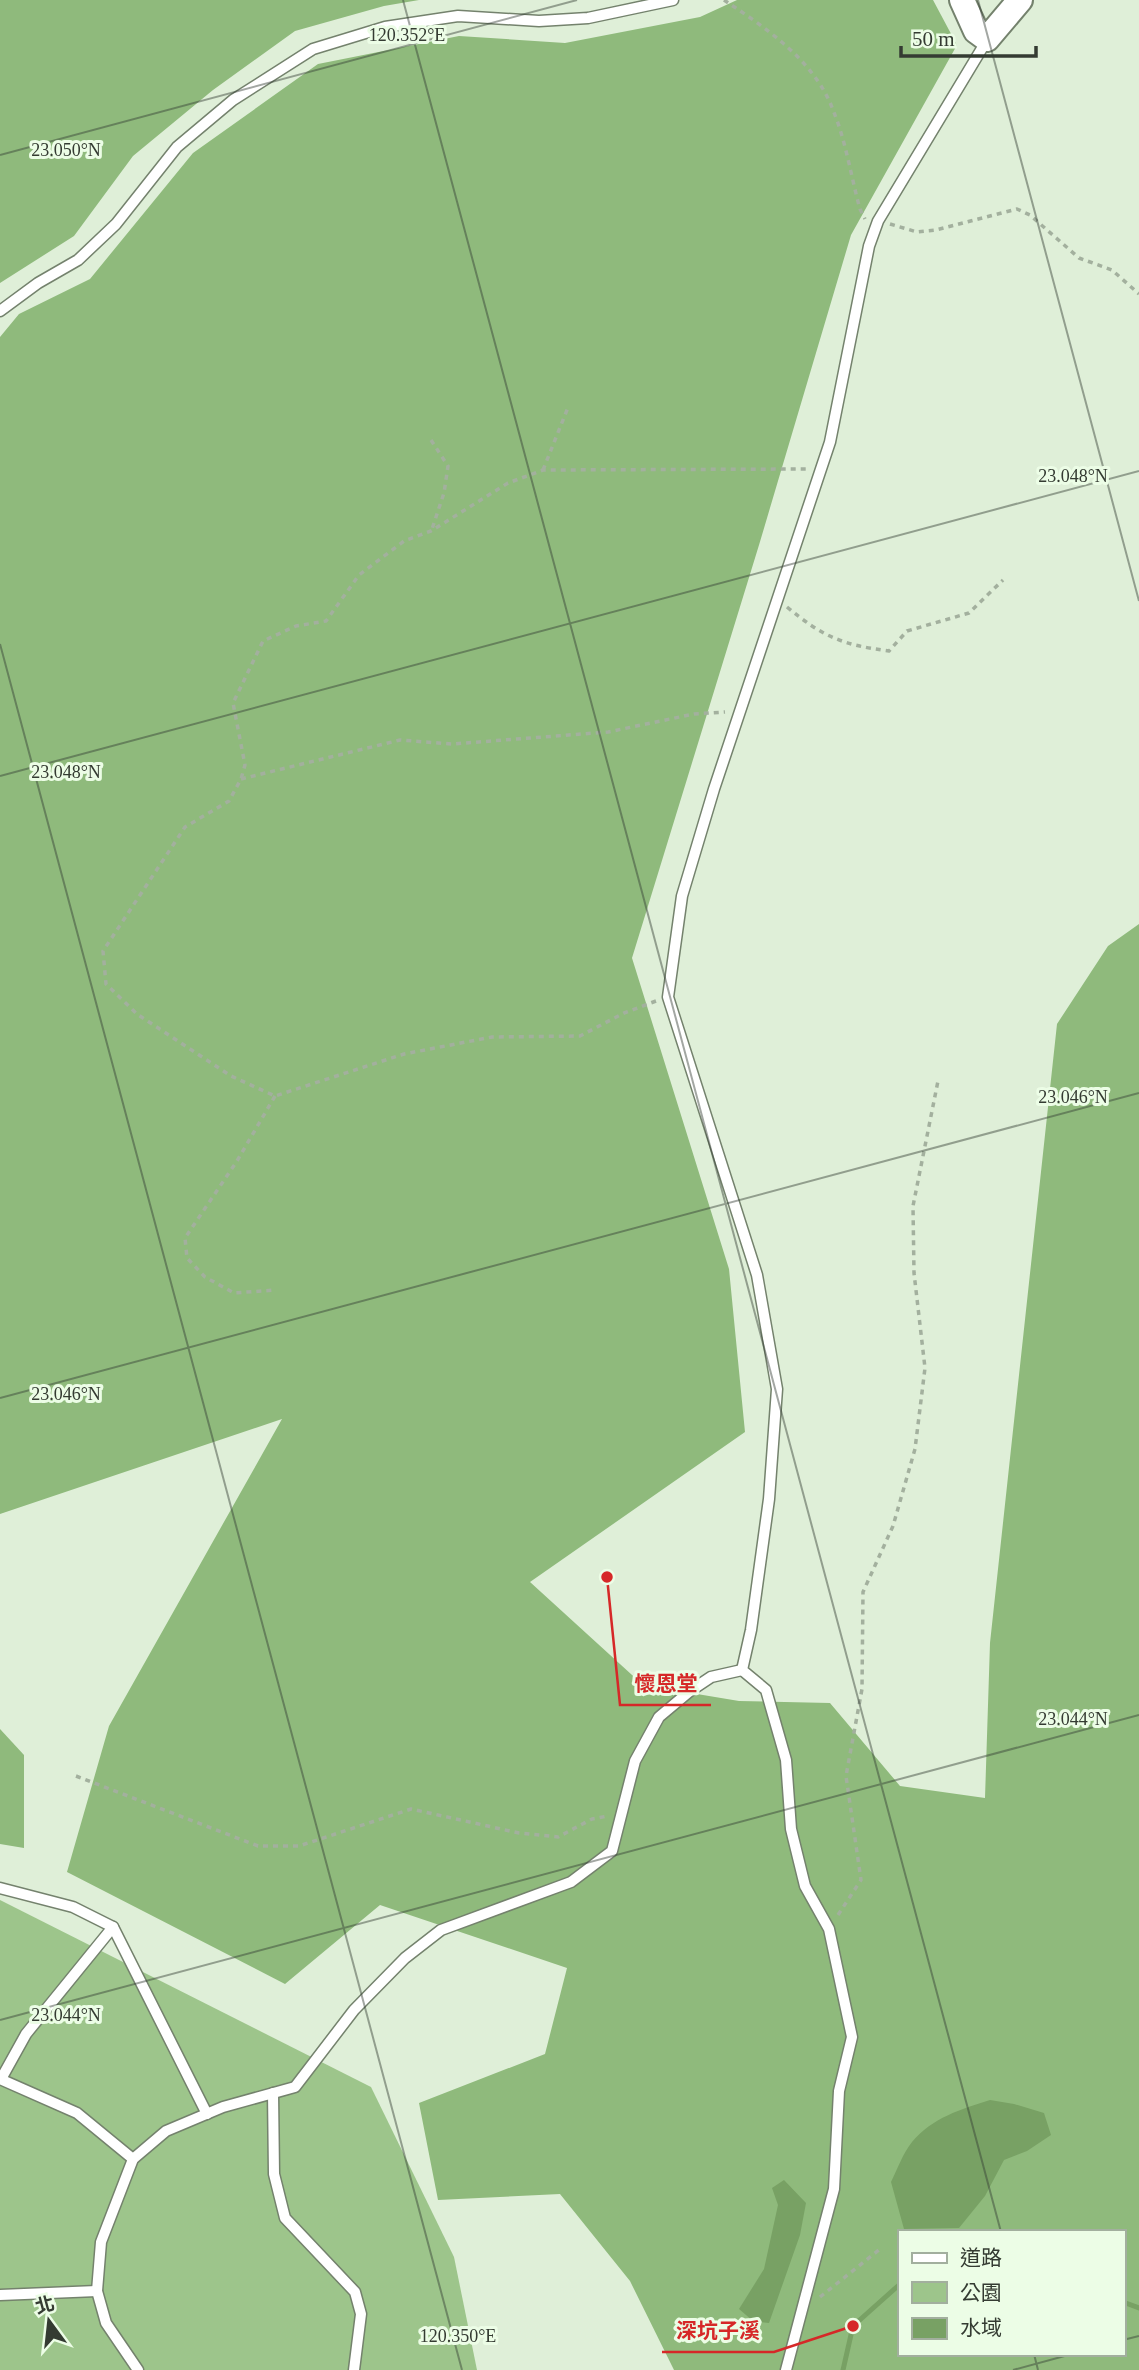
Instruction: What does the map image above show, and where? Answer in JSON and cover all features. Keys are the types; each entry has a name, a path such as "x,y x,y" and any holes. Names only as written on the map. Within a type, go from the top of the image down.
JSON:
{"street":[{"path":"962,0 976,31 987,39 1020,0"}],"lane":[{"path":"0,310 38,283 78,260 116,223 177,147 233,100 313,49 385,27 458,16 539,21 588,18 673,0"},
{"path":"743,1670 769,1499 776,1389 757,1275 668,997 682,896 830,442 869,246 878,221 987,39"},
{"path":"138,2370 106,2323 97,2291 101,2242 133,2158 166,2131 207,2113 295,2087 354,2010 405,1958 440,1930 571,1882 612,1851 635,1761 659,1717 711,1676 743,1670"},
{"path":"743,1670 766,1690 786,1760 791,1829 805,1886 829,1928 852,2037 839,2091 834,2189 786,2370"},
{"path":"0,1888 73,1907 113,1927 207,2113"},
{"path":"113,1927 26,2034 1,2079 77,2113 133,2158"},
{"path":"273,2093 274,2174 285,2218 355,2292 361,2314 354,2370"},
{"path":"0,2295 97,2291"}],"path":[{"path":"724,0 767,29 817,78 833,109 860,209 874,233"},
{"path":"878,221 917,232 936,230 1017,209 1030,215 1079,258 1112,270 1139,294"},
{"path":"544,470 569,405"},
{"path":"431,440 448,466 444,493 431,531"},
{"path":"668,997 624,1013 580,1036 492,1037 416,1052 275,1096 231,1076 137,1014 106,984 103,951 185,827 229,802 241,779 245,765 233,703 263,641 296,626 326,621 359,575 404,541 431,531 508,483 544,470 821,469"},
{"path":"778,599 811,627 852,646 889,651 908,631 969,613 1003,580"},
{"path":"241,779 400,740 452,744 608,732 694,714 740,712"},
{"path":"829,1928 861,1880 846,1776 862,1689 863,1592 893,1526 915,1450 925,1368 914,1273 913,1206 938,1081"},
{"path":"275,1096 237,1161 185,1238 187,1258 205,1277 224,1288 234,1293 276,1290"},
{"path":"76,1776 258,1846 299,1846 411,1809 519,1833 558,1836 592,1819 621,1814"},
{"path":"802,2312 880,2249"}],"green space":[{"path":"0,1900 371,2087 454,2257 477,2370 0,2370"}],"shaded area":[{"path":"0,0 419,0 384,6 295,31 213,90 133,156 74,236 0,283"},
{"path":"737,0 933,0 957,45 851,235 632,958 729,1269 745,1432 530,1582 643,1685 739,1701 830,1703 900,1786 985,1798 990,1643 1057,1024 1108,946 1139,924 1139,2370 674,2370 630,2281 560,2194 438,2200 419,2103 545,2054 567,1968 380,1905 285,1984 67,1872 109,1726 282,1419 0,1514 0,337 19,314 90,279 193,153 318,64 459,36 565,43 700,17"},
{"path":"0,1729 24,1755 24,1848 0,1844"}],"water":[{"path":"990,2100 1044,2113 1051,2135 1027,2151 1004,2160 985,2196 959,2228 904,2229 891,2182 909,2146 938,2121"},
{"path":"784,2180 806,2203 800,2235 769,2323 753,2321 739,2309 764,2269 778,2205 772,2188"}],"waterway":[{"path":"843,2370 853,2326 898,2286"},
{"path":"1125,2303 1139,2308"}],"place":[{"name":"懷恩堂","path":"607,1577"},
{"name":"深坑子溪","path":"853,2326"}]}
